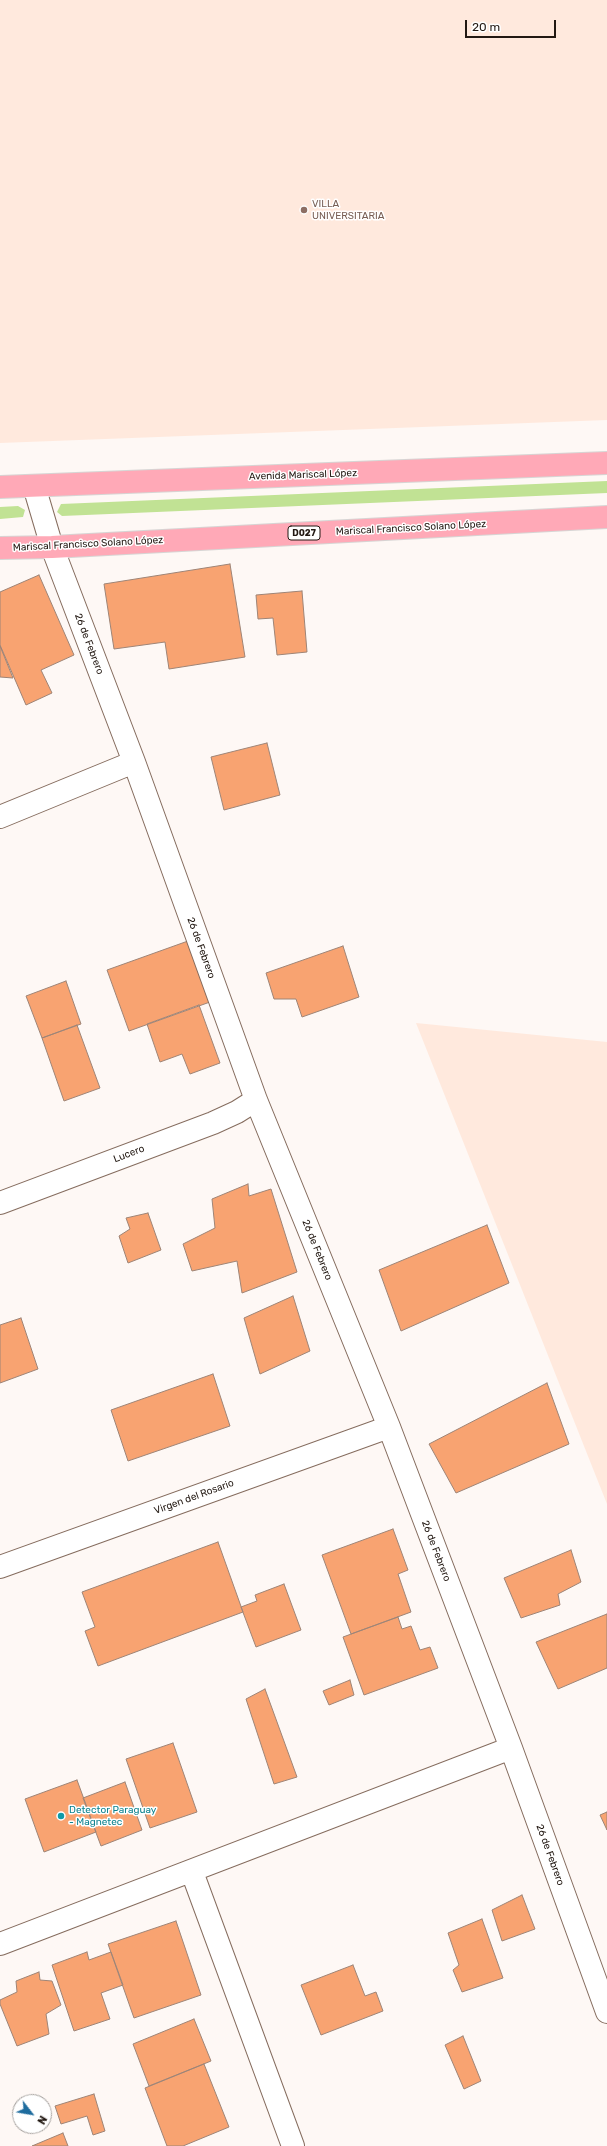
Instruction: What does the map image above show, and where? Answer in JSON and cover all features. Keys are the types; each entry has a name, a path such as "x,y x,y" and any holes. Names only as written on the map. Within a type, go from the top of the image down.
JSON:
{"highway":[{"name":"Avenida Mariscal López","path":"0,487 607,463"},
{"name":"Mariscal Francisco Solano López","path":"0,548 52,547 607,517"}],"street":[{"name":"26 de Febrero","path":"34,486 52,547 134,762 256,1100 389,1427 511,1748 607,2012"},
{"path":"0,817 134,762"},
{"name":"Lucero","path":"0,1203 213,1123 237,1112 256,1100"},
{"name":"Virgen del Rosario","path":"0,1567 389,1427"},
{"path":"0,1944 192,1872 511,1748"},
{"path":"192,1872 293,2146"}],"shaded area":[{"name":"VILLA UNIVERSITARIA","path":"0,0 607,0 607,420 0,443"},
{"path":"416,1023 607,1042 607,1504"}],"green space":[{"path":"607,481 607,493 62,516 57,512 61,504"},
{"path":"18,506 25,510 23,517 0,519 0,507"}],"building":[{"path":"230,564 245,657 169,669 165,642 114,649 104,584"},
{"path":"39,575 74,655 41,670 52,693 26,705 0,645 0,592"},
{"path":"302,591 307,652 277,655 273,618 258,619 256,595"},
{"path":"0,646 13,678 0,677"},
{"path":"267,743 280,795 224,810 211,757"},
{"path":"188,941 210,1002 129,1031 107,970"},
{"path":"343,946 359,997 302,1017 296,999 274,999 266,973"},
{"path":"66,981 81,1024 42,1038 26,996"},
{"path":"199,1005 220,1063 190,1074 182,1054 160,1062 147,1024"},
{"path":"77,1025 100,1088 64,1101 42,1038"},
{"path":"248,1184 249,1196 271,1189 297,1272 242,1293 237,1261 192,1271 183,1244 215,1228 212,1199"},
{"path":"148,1213 161,1250 128,1263 119,1236 130,1229 126,1218"},
{"path":"487,1225 509,1283 401,1331 379,1270"},
{"path":"293,1296 310,1351 260,1374 244,1318"},
{"path":"21,1318 38,1369 0,1383 0,1325"},
{"path":"213,1374 230,1426 128,1461 111,1410"},
{"path":"547,1383 569,1444 456,1493 429,1444"},
{"path":"393,1529 408,1570 398,1574 411,1612 351,1634 322,1555"},
{"path":"218,1542 243,1612 98,1666 85,1631 95,1627 82,1592"},
{"path":"571,1550 581,1582 558,1594 560,1605 521,1618 504,1578"},
{"path":"284,1584 301,1630 256,1647 241,1607 257,1601 255,1595"},
{"path":"607,1614 607,1668 558,1689 536,1642"},
{"path":"398,1617 402,1629 411,1626 420,1650 430,1647 438,1668 364,1695 343,1637"},
{"path":"350,1680 354,1695 329,1705 323,1691"},
{"path":"265,1689 297,1777 274,1784 246,1699"},
{"path":"173,1743 197,1812 150,1828 126,1759"},
{"name":"Detector Paraguay - Magnetec","path":"77,1780 96,1832 44,1852 25,1799"},
{"path":"125,1782 142,1830 101,1846 83,1798"},
{"path":"607,1812 607,1830 600,1815"},
{"path":"522,1895 535,1929 502,1941 492,1910"},
{"path":"482,1919 503,1978 462,1992 453,1970 459,1965 448,1933"},
{"path":"176,1921 201,1995 134,2018 108,1944"},
{"path":"87,1952 89,1960 111,1952 123,1985 101,1993 110,2019 74,2031 52,1965"},
{"path":"353,1965 365,1996 376,1992 383,2011 321,2035 301,1985"},
{"path":"39,1972 40,1980 52,1981 61,2005 46,2014 49,2034 17,2046 0,2004 0,2000 17,1992 16,1981"},
{"path":"194,2019 211,2061 149,2086 133,2044"},
{"path":"463,2036 481,2081 464,2089 445,2045"},
{"path":"204,2064 229,2127 183,2146 167,2146 145,2088"},
{"path":"94,2094 105,2131 93,2135 87,2116 61,2124 55,2106"},
{"path":"63,2133 68,2146 32,2146"}],"place":[{"name":"VILLA UNIVERSITARIA","path":"304,210"},
{"name":"Detector Paraguay - Magnetec","path":"61,1816"}]}
